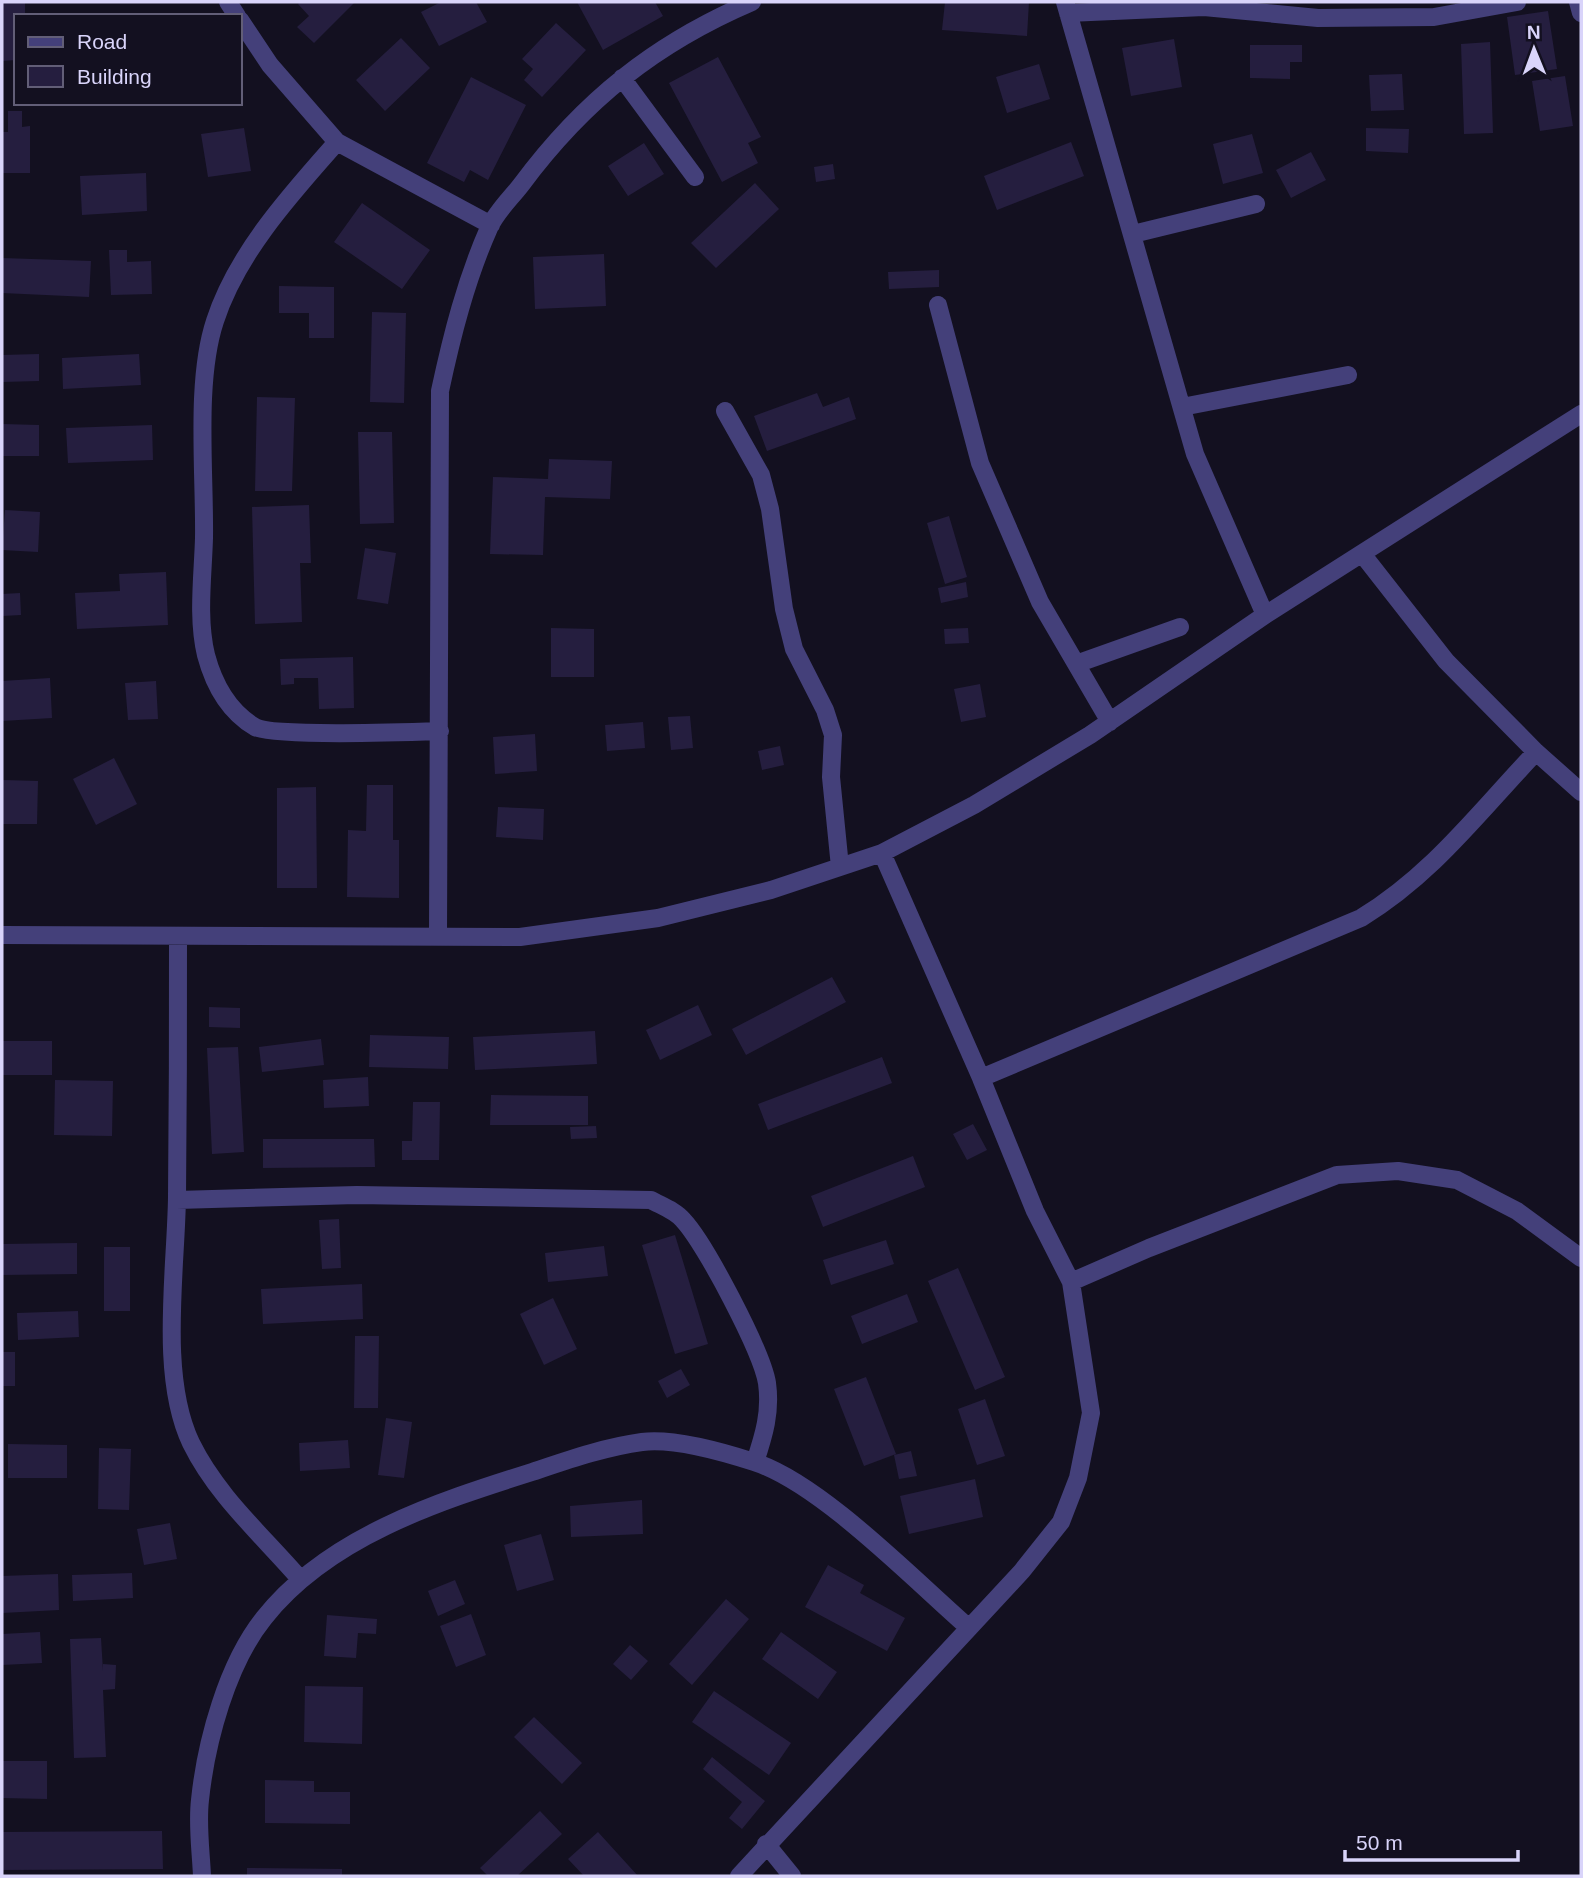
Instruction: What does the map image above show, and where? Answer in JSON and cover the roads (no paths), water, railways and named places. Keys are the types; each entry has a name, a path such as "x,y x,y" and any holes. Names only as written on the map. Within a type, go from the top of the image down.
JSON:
{"street":[{"path":"438,936 440,391 453,326 491,225 540,158 635,66 701,23 752,2"},
{"path":"1265,615 1219,516 1195,454 1067,8 1204,7 1318,18 1434,17 1517,2"},
{"path":"1578,2 1581,13"},
{"path":"242,24 270,65 337,142 491,225"},
{"path":"622,78 695,177"},
{"path":"337,142 302,182 245,259 215,320 207,353 204,419 202,596 206,653 230,709 258,729 440,731"},
{"path":"1133,234 1256,204"},
{"path":"938,305 979,463 1040,602 1110,722"},
{"path":"1182,407 1348,375"},
{"path":"725,411 761,475 770,509 784,609 794,649 825,710 833,735 831,778 840,867"},
{"path":"2,935 178,938 520,936 658,918 771,890 882,853 974,805 1110,722 1265,615 1581,414"},
{"path":"1363,555 1446,661 1536,752 1581,792"},
{"path":"1076,664 1180,626"},
{"path":"981,1078 1361,918 1399,895 1436,862 1536,752"},
{"path":"739,1876 1022,1571 1061,1522 1078,1478 1091,1413 1071,1282 1035,1211 981,1078 882,853"},
{"path":"178,938 177,1200 172,1309 176,1399 190,1441 217,1489 300,1579"},
{"path":"1071,1282 1149,1248 1337,1175 1398,1171 1457,1180 1517,1211 1581,1258"},
{"path":"177,1200 357,1195 652,1200 682,1218 700,1241 737,1313 766,1380 769,1419 755,1462"},
{"path":"202,1876 200,1802 213,1725 238,1662 263,1619 300,1579 374,1532 442,1503 584,1455 644,1441 699,1447 755,1462 778,1472 822,1500 968,1627"},
{"path":"766,1844 792,1876"}]}
